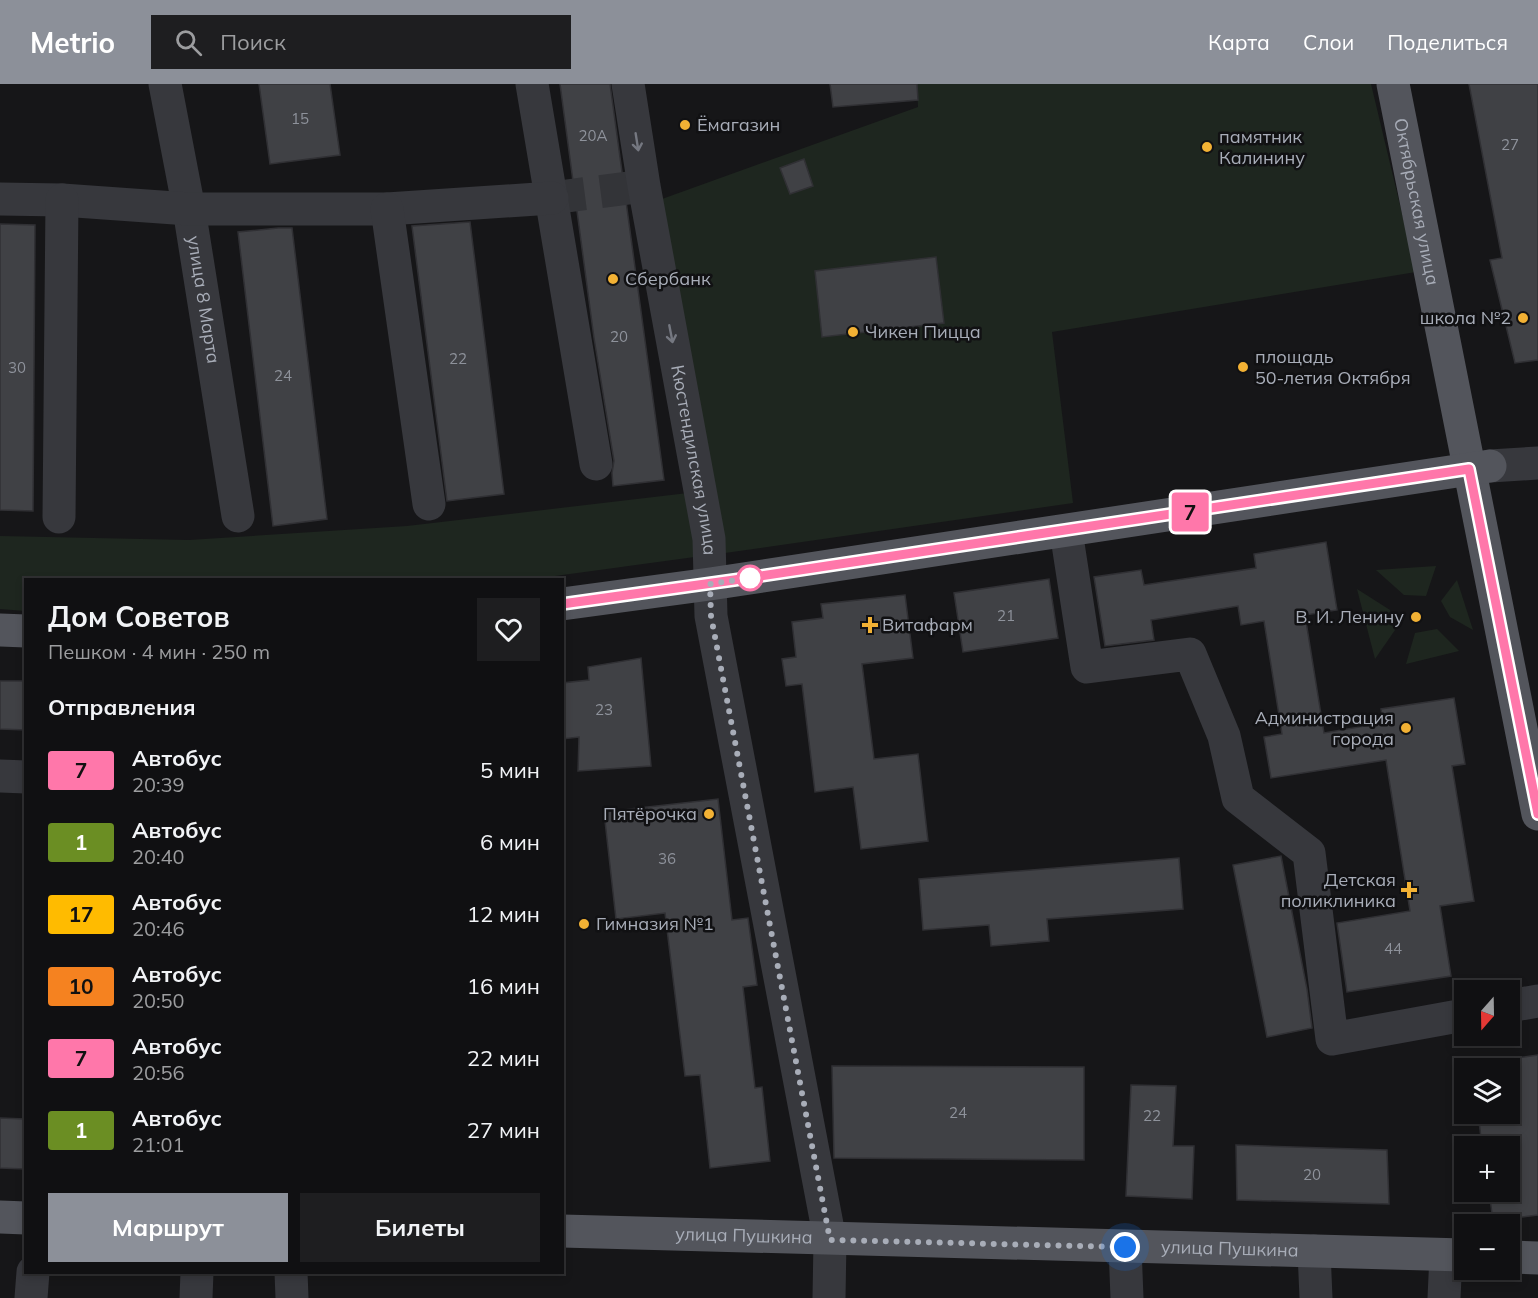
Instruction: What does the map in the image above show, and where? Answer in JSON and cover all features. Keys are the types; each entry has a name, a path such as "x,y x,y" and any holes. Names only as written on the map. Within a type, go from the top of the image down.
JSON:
{"main road":[{"name":"Октябрьская улица","path":"1393,84 1538,711"},
{"name":"Октябрьская улица","path":"1414,84 1538,814"},
{"path":"564,604 710,584 1480,468"},
{"path":"0,630 24,631"},
{"path":"0,1217 24,1218"},
{"name":"улица Пушкина","path":"564,1231 1454,1255"},
{"path":"1520,1257 1538,1258"}],"street":[{"name":"улица 8 Марта","path":"165,84 189,209 238,516"},
{"path":"532,84 596,464"},
{"name":"Кюстендилская улица","path":"628,84 644,186 709,539 711,616 830,1240 829,1298"},
{"path":"0,199 62,200 189,209 387,209 552,198"},
{"path":"59,518 62,200"},
{"path":"387,209 429,504"},
{"path":"1480,468 1538,463"},
{"path":"1066,531 1087,667 1190,654 1224,736 1238,798 1309,853 1332,1039 1454,1017"},
{"path":"0,776 24,777"},
{"path":"1520,1004 1538,1001"},
{"path":"1125,1247 1127,1298"},
{"path":"1314,1251 1316,1298"},
{"path":"1444,1298 1454,1259"},
{"path":"31,1298 33,1274"},
{"path":"196,1298 197,1274"},
{"path":"291,1274 292,1298"}],"shaded area":[{"path":"917,84 1371,84 1416,272 1052,332 1073,503 725,553 662,199 918,107"},
{"path":"688,493 702,556 540,578 24,578 24,611 0,609 0,536 189,540 407,526"},
{"path":"1436,566 1426,596 1404,595 1376,570"},
{"path":"1457,580 1473,630 1450,617 1441,601"},
{"path":"1357,589 1390,610 1395,630 1375,659"},
{"path":"1437,629 1459,651 1406,664 1415,633"}],"building":[{"path":"259,84 330,84 340,155 270,164"},
{"path":"560,84 610,84 664,480 613,486 614,461 594,338"},
{"path":"830,84 917,84 918,100 833,107"},
{"path":"1469,84 1538,84 1538,360 1515,363 1490,260 1502,258"},
{"path":"804,159 813,186 790,194 780,168"},
{"path":"470,222 504,494 447,501 412,226"},
{"path":"0,224 35,225 33,511 0,510"},
{"path":"292,228 327,519 273,526 238,232"},
{"path":"936,257 944,323 822,337 815,271"},
{"name":"Администрация города","path":"1326,542 1337,610 1305,615 1324,733 1383,723 1381,709 1454,698 1465,764 1452,766 1474,901 1440,906 1451,976 1347,992 1337,923 1410,911 1386,760 1271,778 1264,737 1282,734 1264,621 1241,625 1238,606 1151,620 1154,640 1105,646 1094,577 1141,570 1144,585 1256,568 1254,554"},
{"path":"1049,579 1058,638 963,652 954,593"},
{"path":"905,595 913,658 862,664 874,759 918,754 928,841 861,849 853,787 815,792 802,684 786,686 782,659 796,657 792,622 823,618 821,604"},
{"path":"641,658 651,766 578,771 579,737 564,739 564,683 589,680 588,667"},
{"path":"0,681 24,681 24,730 0,729"},
{"path":"718,799 732,920 748,918 757,985 743,987 755,1088 762,1087 770,1161 710,1168 700,1075 685,1076 665,913 616,919 604,812"},
{"path":"1281,856 1307,989 1312,1028 1267,1037 1233,865"},
{"path":"1179,858 1183,909 1047,919 1049,941 991,946 989,925 923,930 919,879"},
{"path":"1538,1055 1538,1215 1520,1217 1520,1214 1492,1214 1490,1202 1520,1202 1520,1136 1481,1136 1479,1124 1520,1124 1520,1058 1516,1058"},
{"path":"832,1066 1084,1067 1084,1160 834,1158"},
{"path":"1131,1085 1176,1086 1173,1146 1194,1146 1192,1199 1126,1196"},
{"path":"0,1118 24,1119 24,1169 0,1168"},
{"path":"1236,1145 1387,1150 1389,1204 1237,1200"}],"tunnel":[{"path":"552,198 644,186"}],"bus line":[{"name":"7","path":"564,604 1066,531 1469,469 1538,814"}],"place":[{"name":"Ёмагазин","path":"685,125"},
{"name":"памятник Калинину","path":"1207,147"},
{"name":"Сбербанк","path":"613,279"},
{"name":"школа №2","path":"1523,318"},
{"name":"Чикен Пицца","path":"853,332"},
{"name":"площадь 50-летия Октября","path":"1243,367"},
{"name":"В. И. Ленину","path":"1416,617"},
{"name":"Витафарм","path":"870,625"},
{"name":"Администрация города","path":"1406,728"},
{"name":"Пятёрочка","path":"709,814"},
{"name":"Детская поликлиника","path":"1409,890"},
{"name":"Гимназия №1","path":"584,924"}],"route":[{"path":"750,578 757,577 710,584 711,616 830,1240 1125,1247"}]}
